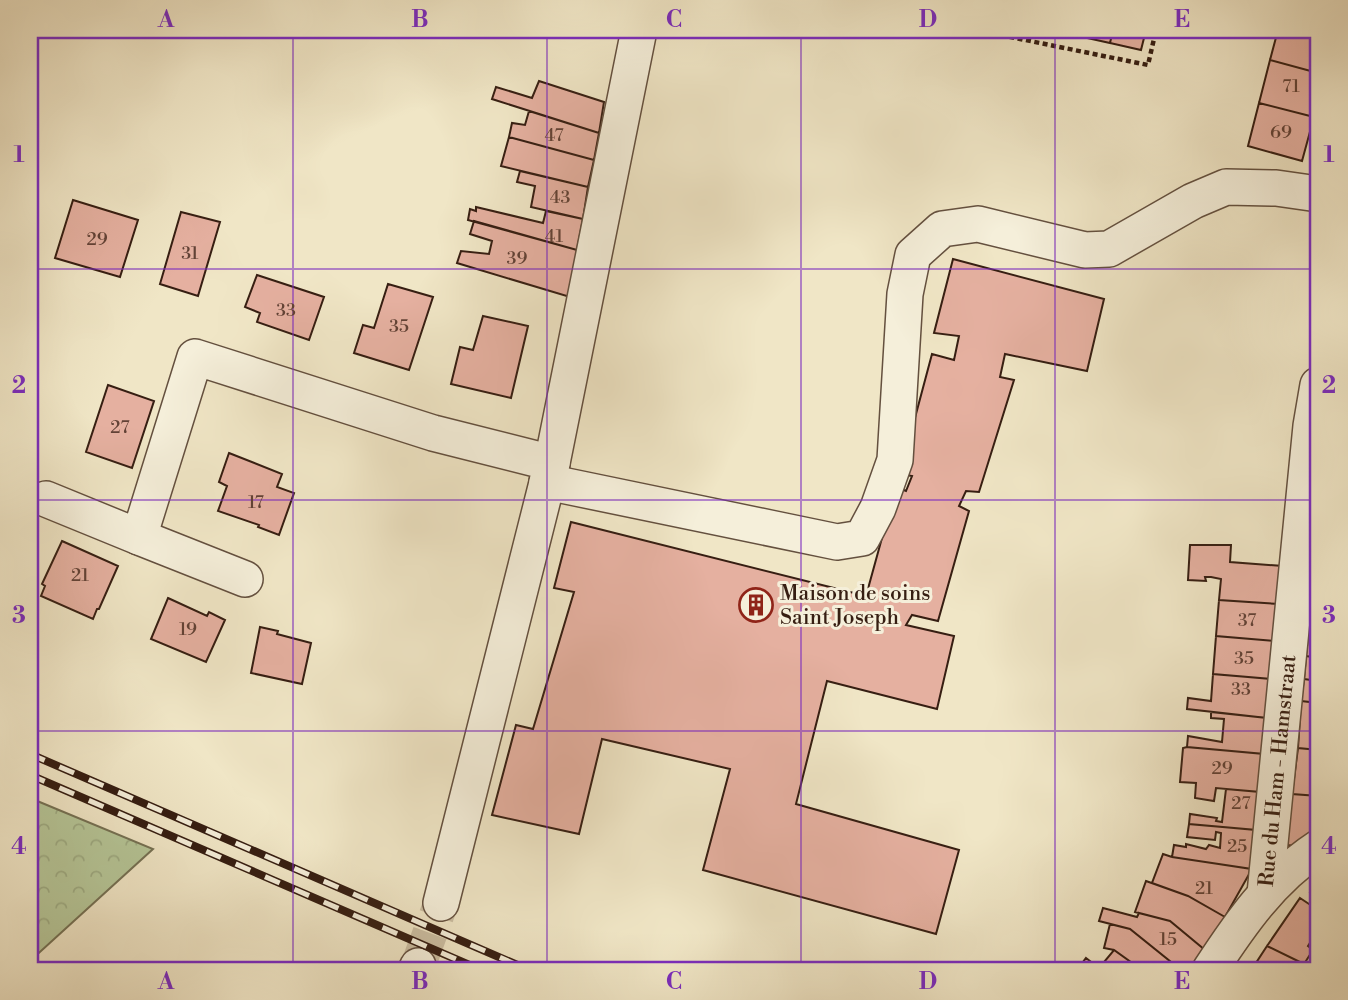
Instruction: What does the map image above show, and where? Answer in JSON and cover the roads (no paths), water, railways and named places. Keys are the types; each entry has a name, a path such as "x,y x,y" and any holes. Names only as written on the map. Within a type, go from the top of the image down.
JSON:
{"street":[{"path":"441,903 549,473 639,30"},
{"path":"139,537 195,357 549,473 837,542 862,538 878,508 895,460 905,294 913,255 942,229 978,224 1085,250 1109,249 1193,201 1226,187 1276,187 1318,194"},
{"name":"Rue du Ham - Hamstraat","path":"1210,970 1240,924 1265,894 1311,426 1318,385"},
{"path":"46,499 245,579"},
{"path":"1265,894 1302,859 1318,848"}],"tunnel":[{"path":"418,966 441,903"}],"railway":[{"path":"30,754 529,970"},
{"path":"30,775 481,970"}],"place":[{"name":"Maison de soins Saint Joseph","path":"756,605"}]}
